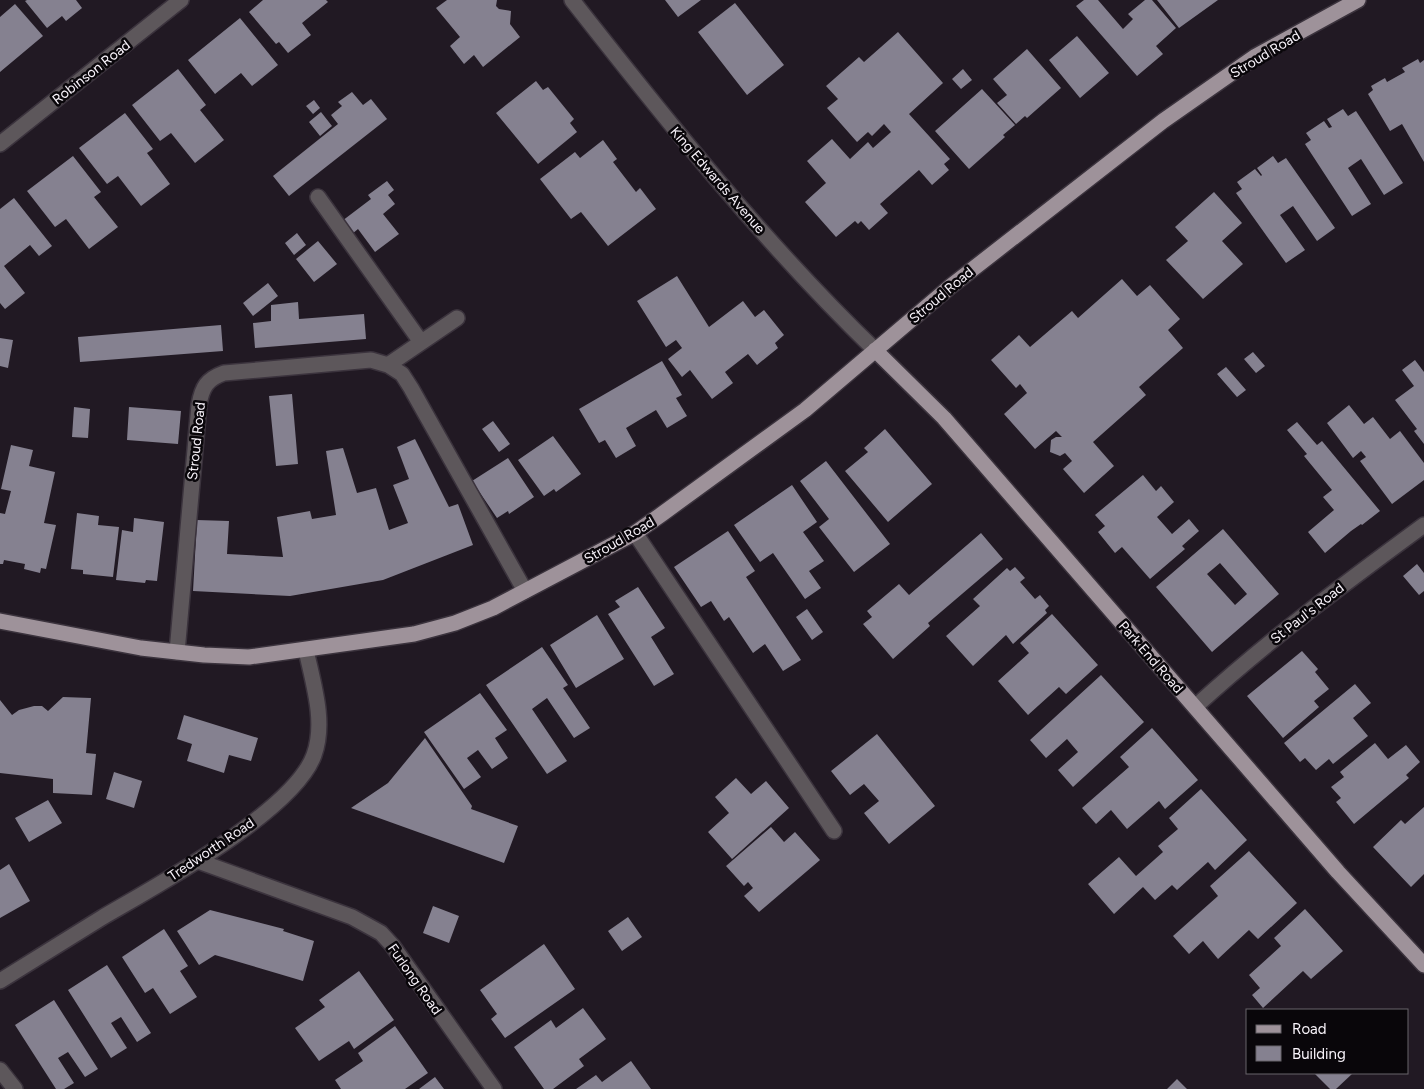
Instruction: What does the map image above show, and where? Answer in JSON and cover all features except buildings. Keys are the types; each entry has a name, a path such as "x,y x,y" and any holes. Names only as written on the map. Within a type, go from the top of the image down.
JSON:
{"main road":[{"name":"Stroud Road","path":"0,621 141,648 249,657 414,634 456,623 525,592 635,533 805,410 958,280 1163,121 1256,56 1358,0"},
{"name":"Park End Road","path":"875,350 944,418 1338,872 1424,965"}],"street":[{"name":"Robinson Road","path":"0,144 181,0"},
{"name":"King Edwards Avenue","path":"572,0 667,121 818,294 875,350"},
{"path":"318,197 421,342"},
{"path":"457,318 388,365 402,374 411,388 525,592"},
{"name":"Stroud Road","path":"177,652 202,388 212,378 224,373 371,360 388,365"},
{"name":"St Paul's Road","path":"1195,707 1249,658 1300,616 1424,525"},
{"path":"635,533 834,831"},
{"name":"Tredworth Road","path":"0,981 198,861 273,805 307,770 319,738 318,710 306,650"},
{"name":"Furlong Road","path":"198,861 352,918 381,933 392,945 494,1089"},
{"path":"0,1070 14,1089"}]}
